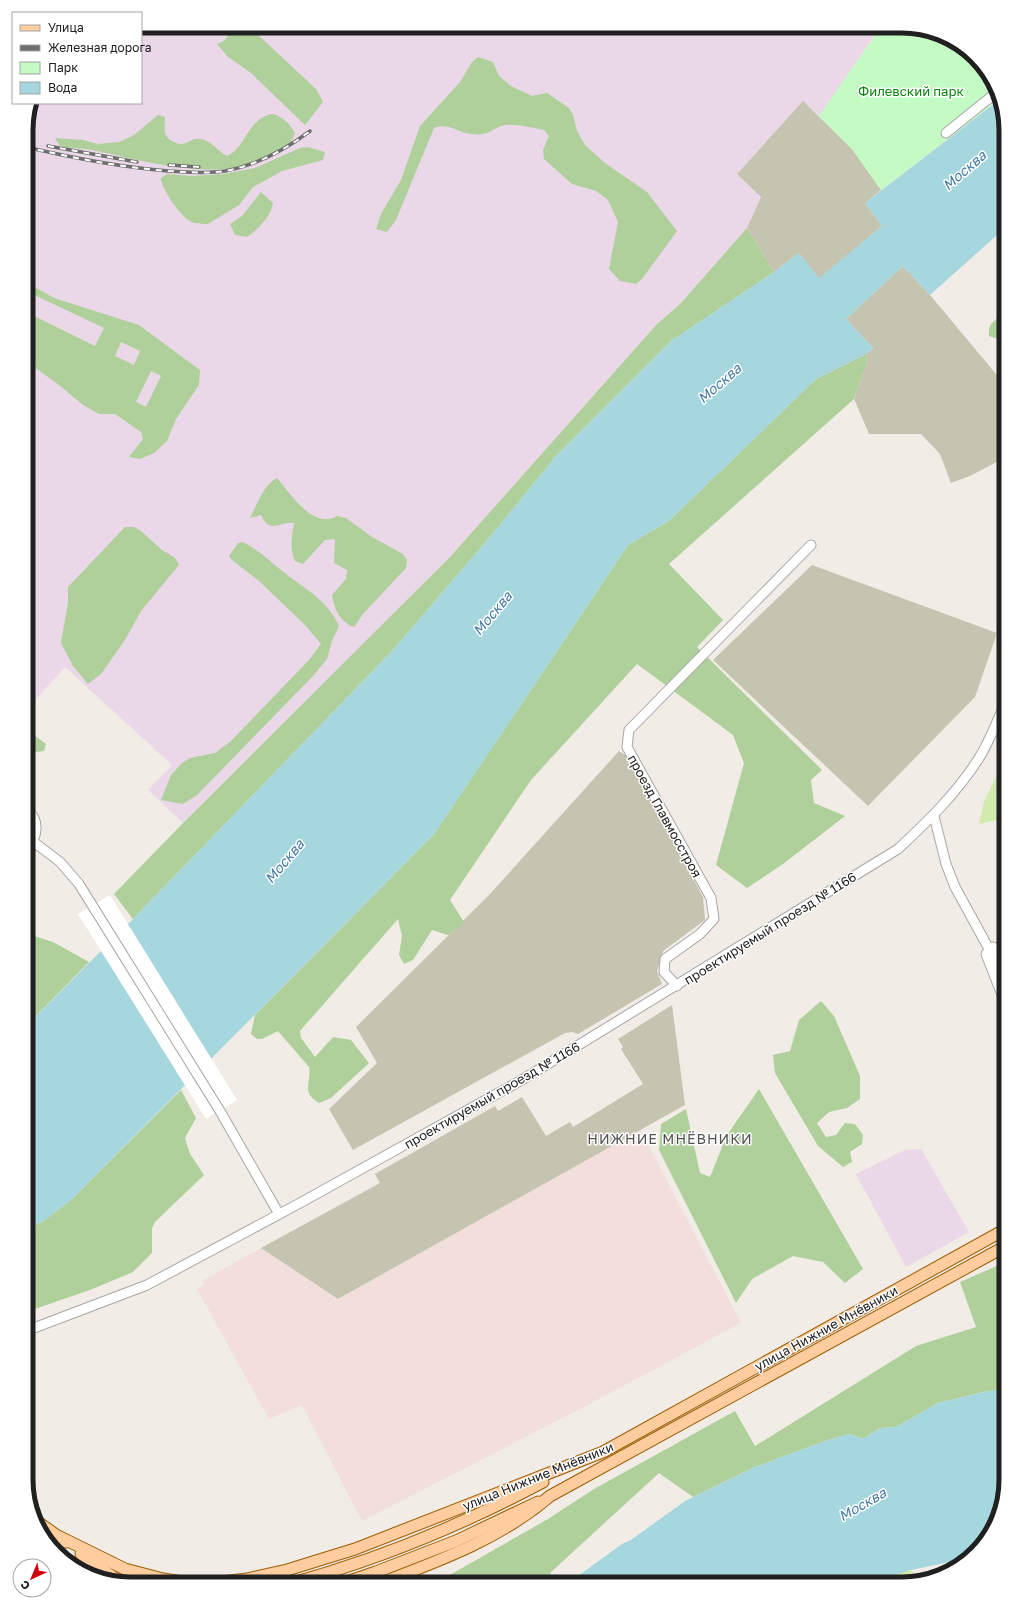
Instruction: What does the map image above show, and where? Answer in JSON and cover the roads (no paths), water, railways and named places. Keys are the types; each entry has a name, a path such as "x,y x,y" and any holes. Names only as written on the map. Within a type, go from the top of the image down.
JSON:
{"main road":[{"name":"улица Нижние Мнёвники","path":"256,1577 287,1570 355,1549 588,1459 999,1233"},
{"name":"улица Нижние Мнёвники","path":"396,1577 482,1541 530,1514 550,1496 999,1250"},
{"path":"312,1577 371,1559 449,1528 521,1494 588,1459"},
{"path":"361,1577 456,1540 550,1496"},
{"name":"улица Нижние Мнёвники","path":"45,1527 111,1575"},
{"name":"улица Нижние Мнёвники","path":"60,1537 125,1569 155,1577"}],"street":[{"path":"946,133 993,96"},
{"name":"проезд Главмосстроя","path":"677,986 664,972 665,959 700,934 714,919 712,898 627,747 629,730 811,546"},
{"name":"проектируемый проезд № 1166","path":"33,1328 147,1285 514,1084 677,986 898,849 934,816 961,785 980,756 999,717"},
{"path":"934,816 946,864 955,887 999,967"},
{"path":"33,817 36,824 33,831"},
{"path":"33,841 70,872 93,905 220,1111 279,1214"},
{"path":"974,922 999,955"},
{"path":"974,922 999,987"},
{"path":"782,1353 789,1366"}],"water":[{"name":"Москва","path":"995,103 999,123 999,233 930,295 903,266 846,319 873,348 866,354 816,379 670,520 628,545 434,834 71,1200 42,1222 33,1225 33,1019 133,919 393,650 495,531 555,457 671,341 774,272 799,253 819,278 882,226 865,203"},
{"name":"Москва","path":"999,1390 999,1480 996,1505 986,1529 979,1539 971,1549 956,1561 911,1570 889,1577 577,1577 685,1501 755,1467 825,1441 849,1434 863,1439 880,1428 896,1427 938,1403 988,1391"}],"railway":[{"path":"33,148 114,165 168,171 211,172 225,171 259,161 281,150 310,131"},
{"path":"48,146 137,162"},
{"path":"169,165 199,167"}],"district":[{"name":"НИЖНИЕ МНЁВНИКИ","path":"670,1138"}],"park label":[{"name":"Филевский парк","path":"911,91"}]}
